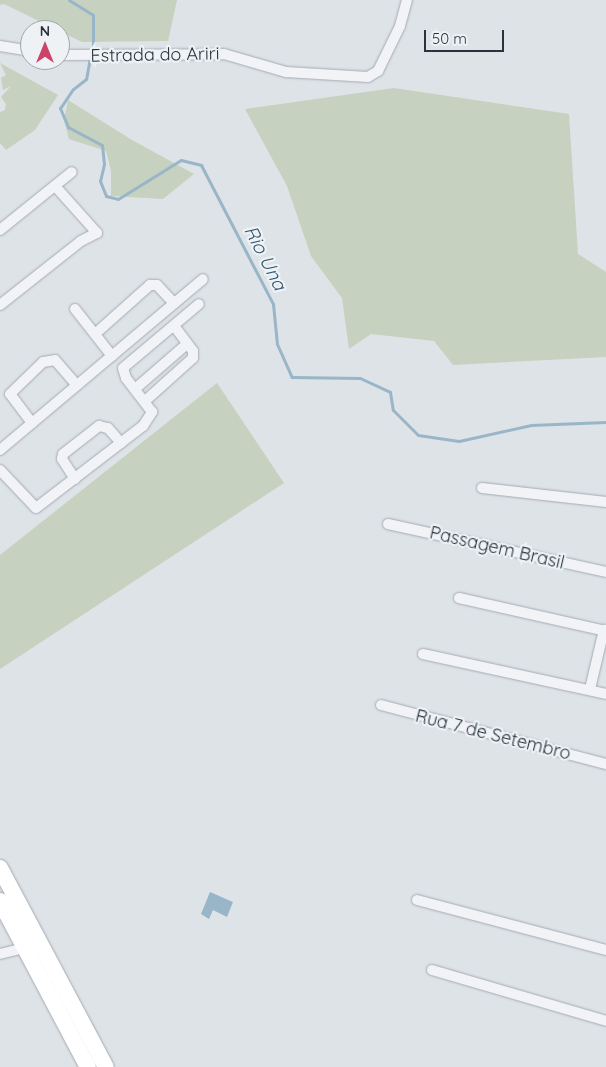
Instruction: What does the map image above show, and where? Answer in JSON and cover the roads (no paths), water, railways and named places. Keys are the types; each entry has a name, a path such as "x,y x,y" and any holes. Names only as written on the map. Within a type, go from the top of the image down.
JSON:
{"main road":[{"path":"0,868 32,945 88,1067"},
{"path":"0,901 32,945"},
{"path":"41,963 106,1067"}],"street":[{"name":"Estrada do Ariri","path":"70,55 102,56 168,52 224,54 286,72 368,77 378,71 400,26 407,0"},
{"path":"2,49 20,50"},
{"path":"0,230 72,172"},
{"path":"0,305 81,241 97,233 55,186"},
{"path":"0,450 203,279"},
{"path":"95,334 150,286 157,285 174,303"},
{"path":"0,470 36,508 121,443 152,417 145,401 126,378 123,368 199,304"},
{"path":"75,309 112,356"},
{"path":"145,401 193,358 188,344 174,326"},
{"path":"135,389 188,344"},
{"path":"32,423 10,394 43,362 55,360 77,385"},
{"path":"75,478 62,459 63,454 99,426 108,428 121,443"},
{"path":"482,488 606,502"},
{"name":"Passagem Brasil","path":"388,524 606,572"},
{"path":"459,598 605,631 590,690"},
{"path":"423,654 606,694"},
{"name":"Rua 7 de Setembro","path":"381,705 606,764"},
{"path":"417,900 606,950"},
{"path":"0,954 32,945"},
{"path":"432,970 606,1021"}],"water":[{"path":"210,892 233,902 227,917 213,910 209,919 201,914"}],"waterway":[{"name":"Rio Una","path":"69,0 93,15 93,52"},
{"name":"Rio Una","path":"90,57 86,79 73,89 60,108 68,127 102,145 104,164 100,181 106,196 118,199 181,160 201,165 273,304 277,344 292,377 360,378 390,392 393,410 418,435 459,441 531,425 606,422"}]}
